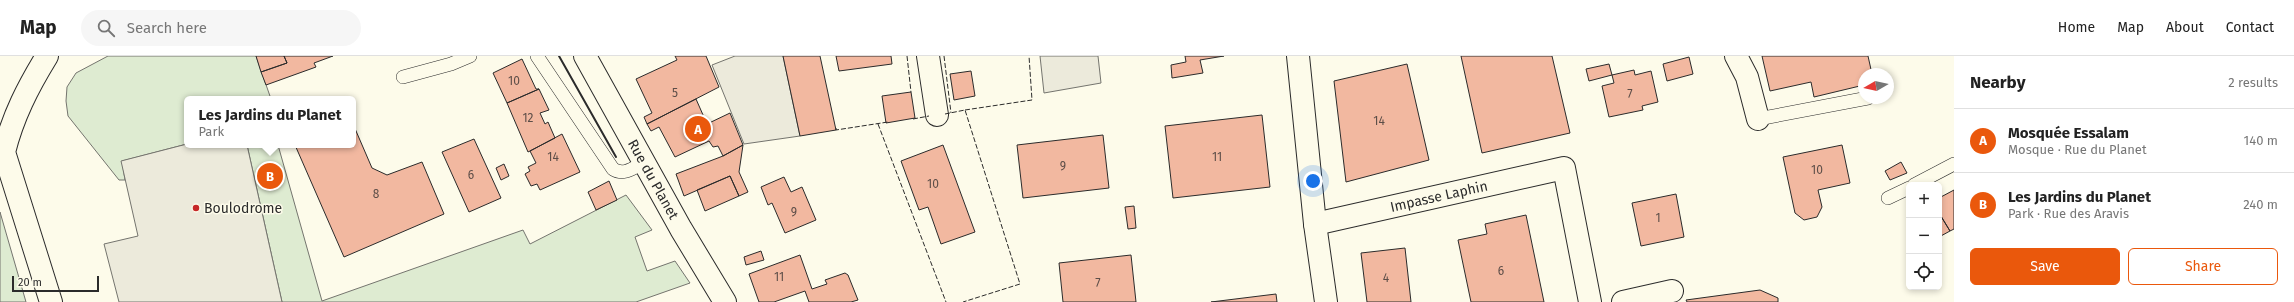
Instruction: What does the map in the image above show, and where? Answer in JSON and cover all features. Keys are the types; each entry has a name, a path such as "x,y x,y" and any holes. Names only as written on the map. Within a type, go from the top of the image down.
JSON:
{"street":[{"path":"47,56 28,87 12,122 2,149 51,302"},
{"name":"Rue du Planet","path":"584,56 643,163 725,302"},
{"path":"928,56 937,115"},
{"path":"1298,56 1315,224 1326,302"},
{"path":"1736,56 1747,77 1758,119"},
{"name":"Impasse Laphin","path":"1315,224 1564,168 1590,302"},
{"path":"1623,302 1672,291"}],"lane":[{"path":"403,77 451,64 470,56"},
{"path":"537,56 613,169 617,171 628,171 643,163"},
{"path":"1758,119 1858,100"},
{"path":"1920,182 1954,164"},
{"path":"1888,198 1906,189"}],"green space":[{"path":"108,56 256,56 270,96 184,96 184,145 122,161 125,180 119,180 68,116 66,101 67,87 76,73"},
{"path":"248,148 279,148 322,301 523,230 530,244 626,195 652,230 635,237 647,271 675,261 690,283 636,302 282,302"},
{"path":"0,212 26,302 0,302"}],"shaded area":[{"path":"735,56 783,56 800,136 744,144 712,65"},
{"path":"1040,56 1098,56 1101,83 1044,93"},
{"name":"Boulodrome","path":"184,145 184,148 248,148 282,302 119,302 104,244 138,236 121,161"}],"building":[{"path":"256,56 284,56 287,63 261,72"},
{"path":"284,56 333,56 314,63 316,67 266,85 261,72 287,63"},
{"path":"675,56 706,56 719,87 647,124 644,117 652,113 636,79 677,60"},
{"path":"783,56 820,56 836,130 800,136"},
{"path":"836,56 891,56 892,64 839,71"},
{"path":"1185,56 1224,56 1200,60 1203,73 1172,78 1171,65 1186,62"},
{"path":"1461,56 1552,56 1570,133 1482,153"},
{"path":"1762,56 1868,56 1871,68 1858,68 1858,86 1814,97 1811,82 1770,91"},
{"path":"1689,57 1693,74 1667,81 1663,64"},
{"path":"522,59 536,89 539,89 507,103 493,73"},
{"path":"1407,64 1429,160 1346,182 1334,81"},
{"path":"1609,64 1612,75 1589,81 1586,69"},
{"path":"1634,70 1635,75 1651,71 1658,102 1642,106 1643,110 1609,117 1602,86 1614,83 1612,75"},
{"path":"971,71 975,96 954,100 950,74"},
{"path":"539,89 549,110 540,113 545,124 548,122 555,138 528,152 507,103"},
{"path":"911,92 915,118 886,123 882,96"},
{"path":"696,99 707,124 730,113 743,145 723,156 718,146 713,147 709,141 675,157 659,127 651,131 647,124"},
{"path":"1262,115 1270,187 1173,198 1165,126"},
{"path":"356,131 372,168 387,175 422,162 444,214 344,257 296,148 356,148"},
{"path":"562,134 580,172 540,190 537,184 531,186 525,174 530,171 528,167 536,163 530,151"},
{"path":"1103,135 1109,188 1023,198 1017,145"},
{"path":"474,139 501,198 469,212 442,152"},
{"path":"743,145 739,172 748,192 739,196 730,176 684,196 676,174 723,156"},
{"path":"943,145 975,232 941,244 928,207 919,210 901,161"},
{"path":"1842,145 1850,183 1818,190 1822,207 1817,217 1804,220 1795,213 1783,157"},
{"path":"1901,162 1907,173 1890,180 1885,171"},
{"path":"504,164 509,176 501,180 496,168"},
{"path":"730,176 739,196 705,211 697,190"},
{"path":"784,177 791,192 802,187 816,220 785,233 772,203 768,205 761,187"},
{"path":"609,181 617,200 596,210 588,192"},
{"path":"1954,190 1954,229 1950,231 1942,218 1942,196"},
{"path":"1676,194 1684,237 1641,246 1632,203"},
{"path":"1134,206 1136,228 1128,229 1125,207"},
{"path":"1526,215 1544,302 1471,302 1458,240 1487,234 1485,224"},
{"path":"1942,218 1950,231 1942,235"},
{"path":"1405,248 1411,302 1367,302 1361,253"},
{"path":"761,251 764,260 746,265 744,257"},
{"path":"800,255 812,289 827,284 825,280 845,273 848,275 858,300 851,302 809,302 805,291 774,302 759,302 749,274"},
{"path":"1131,255 1136,302 1063,302 1059,263"},
{"path":"1760,290 1778,298 1778,302 1687,302 1686,300"},
{"path":"1276,294 1277,302 1211,302"}],"fence":[{"path":"907,56 911,92"},
{"path":"944,56 951,113"},
{"path":"965,110 1032,100 1029,56"},
{"path":"945,114 965,110 1020,284 963,302"},
{"path":"913,119 929,116"},
{"path":"836,128 836,130 888,122"},
{"path":"878,124 946,302"}],"wall":[{"path":"559,56 616,157"}],"place":[{"name":"Mosquée Essalam","path":"698,129"},
{"name":"Les Jardins du Planet","path":"270,176"},
{"name":"Boulodrome","path":"196,208"}]}
